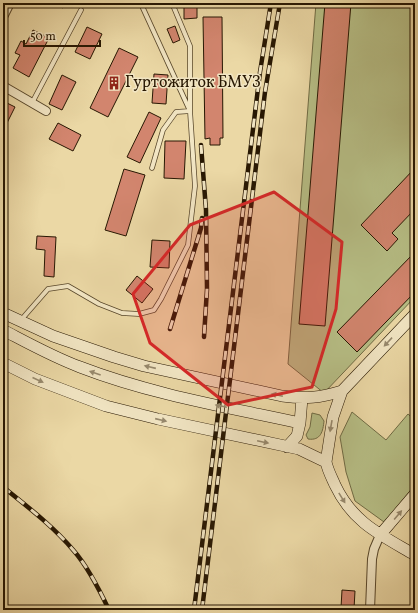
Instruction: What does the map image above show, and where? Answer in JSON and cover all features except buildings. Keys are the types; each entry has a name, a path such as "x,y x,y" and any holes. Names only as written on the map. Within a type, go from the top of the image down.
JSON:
{"street":[{"path":"3,17 10,3"},
{"path":"3,86 46,111"},
{"path":"3,313 53,336 144,366 282,396 302,398 325,396 342,391"},
{"path":"415,314 342,391 333,417 326,462 328,470 342,498 352,512 363,523 380,535 415,555"},
{"path":"3,330 41,351 79,367 109,377 158,392 300,423"},
{"path":"3,362 35,380 106,406 158,419 298,449 326,462"},
{"path":"287,447 297,436 300,423 302,398"},
{"path":"370,610 372,559 374,549 380,535 415,494"}],"lane":[{"path":"20,321 48,288 68,286 99,304 122,313 139,314 154,310 188,245 195,186 190,110 190,46 172,3"},
{"path":"142,6 190,110"},
{"path":"32,103 81,10"},
{"path":"152,168 163,130 176,112 190,110"}],"highlighted area":[{"path":"274,192 342,242 336,309 312,387 228,405 150,343 133,294 190,225"}],"green space":[{"path":"316,3 415,3 415,297 324,393 288,364"},
{"path":"352,412 386,440 408,414 415,420 415,485 384,522 355,501 346,472 340,437"},
{"path":"312,413 320,415 324,421 324,425 319,437 308,439 306,435 310,427"}],"railway":[{"path":"194,610 260,72 271,3"},
{"path":"202,610 265,92 280,3"},
{"path":"201,145 206,210 207,289 204,337"},
{"path":"170,329 201,228 202,218"},
{"path":"3,487 49,525 74,551 98,587 109,610"}],"place":[{"name":"Гуртожиток БМУЗ","path":"114,83"}]}
